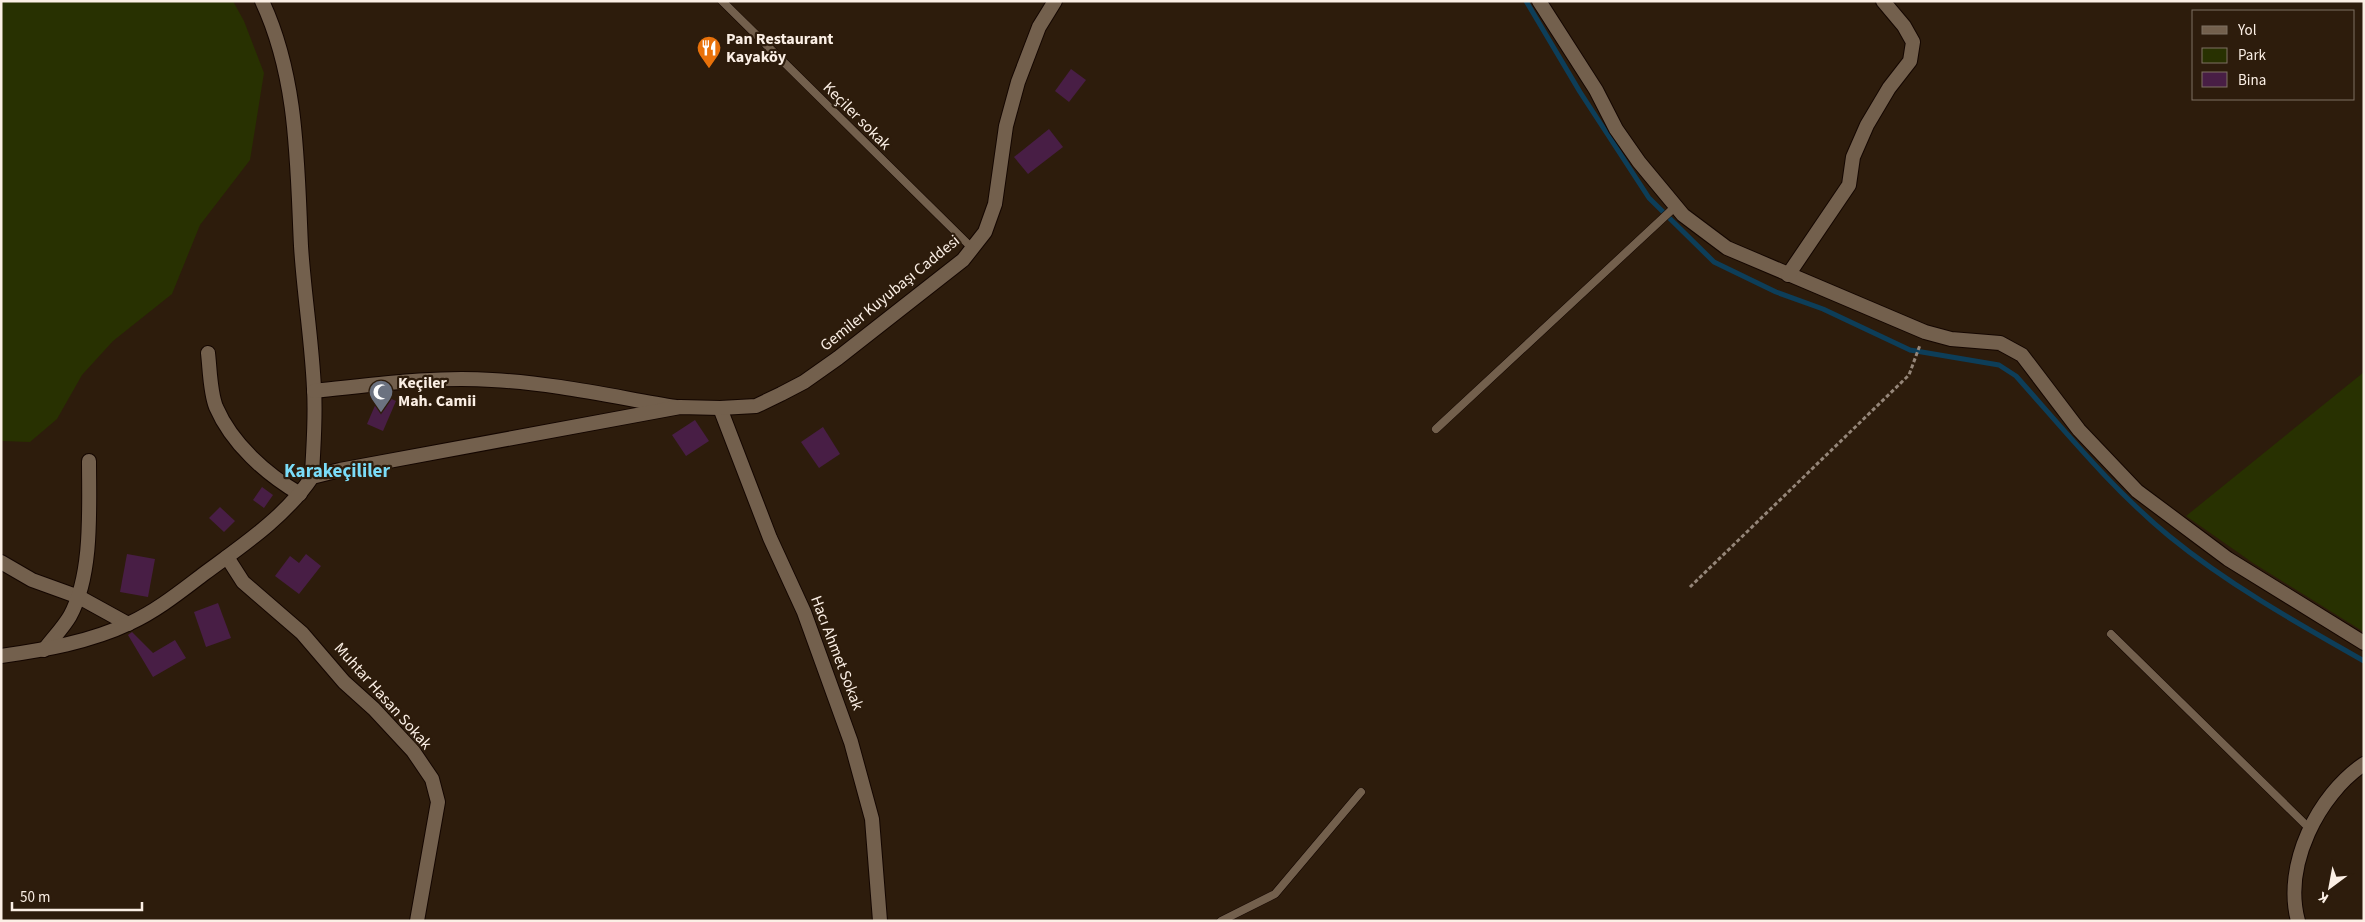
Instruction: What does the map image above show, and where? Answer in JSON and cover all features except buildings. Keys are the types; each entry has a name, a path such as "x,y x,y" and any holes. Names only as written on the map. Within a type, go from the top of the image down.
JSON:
{"street":[{"path":"1,656 44,650 128,624 156,610 254,536 300,494 312,477 314,391 302,248 297,147 289,86 274,26 262,1"},
{"name":"Gemiler Kuyubaşı Caddesi","path":"720,408 756,406 804,382 838,358 964,260 985,232 995,204 1006,126 1018,82 1038,27 1055,1"},
{"path":"1539,1 1596,90 1616,129 1639,162 1683,215 1727,248 1925,332 1951,339 2000,343 2022,355 2079,430 2136,491 2228,559 2364,642"},
{"path":"1788,275 1849,185 1853,158 1867,125 1889,88 1910,60 1914,42 1904,26 1883,1"},
{"path":"208,353 215,406 238,444 277,480 300,494"},
{"path":"314,391 422,380 492,380 570,389 680,407 720,408"},
{"path":"312,477 349,468 680,407"},
{"name":"Hacı Ahmet Sokak","path":"720,408 770,538 804,612 851,742 872,819 880,921"},
{"path":"44,650 69,617 78,597 89,540 89,461"},
{"name":"Muhtar Hasan Sokak","path":"227,557 243,582 302,633 344,682 374,709 413,751 432,779 438,802 417,921"},
{"path":"1,562 32,580 78,597 128,624"},
{"path":"2298,921 2295,908 2302,844 2325,802 2348,774 2364,764"}],"lane":[{"name":"Keçiler sokak","path":"722,1 973,249"},
{"path":"1436,429 1675,207"},
{"path":"2111,634 2310,829"},
{"path":"1221,921 1236,918 1275,894 1361,792"}],"path":[{"path":"1690,587 1909,375 1922,340"}],"green space":[{"path":"1,1 233,1 244,21 264,73 250,160 200,225 172,294 113,341 82,375 57,419 30,442 1,441"},
{"path":"2364,372 2364,632 2253,563 2186,516"}],"waterway":[{"path":"1526,1 1580,92 1649,198 1714,262 1776,292 1823,309 1910,350 1999,365 2016,376 2108,479 2169,536 2239,587 2364,661"}],"place":[{"name":"Pan Restaurant Kayaköy","path":"709,69"},
{"name":"Keçiler Mah. Camii","path":"381,413"}],"district":[{"name":"Karakeçililer","path":"337,471"}]}
